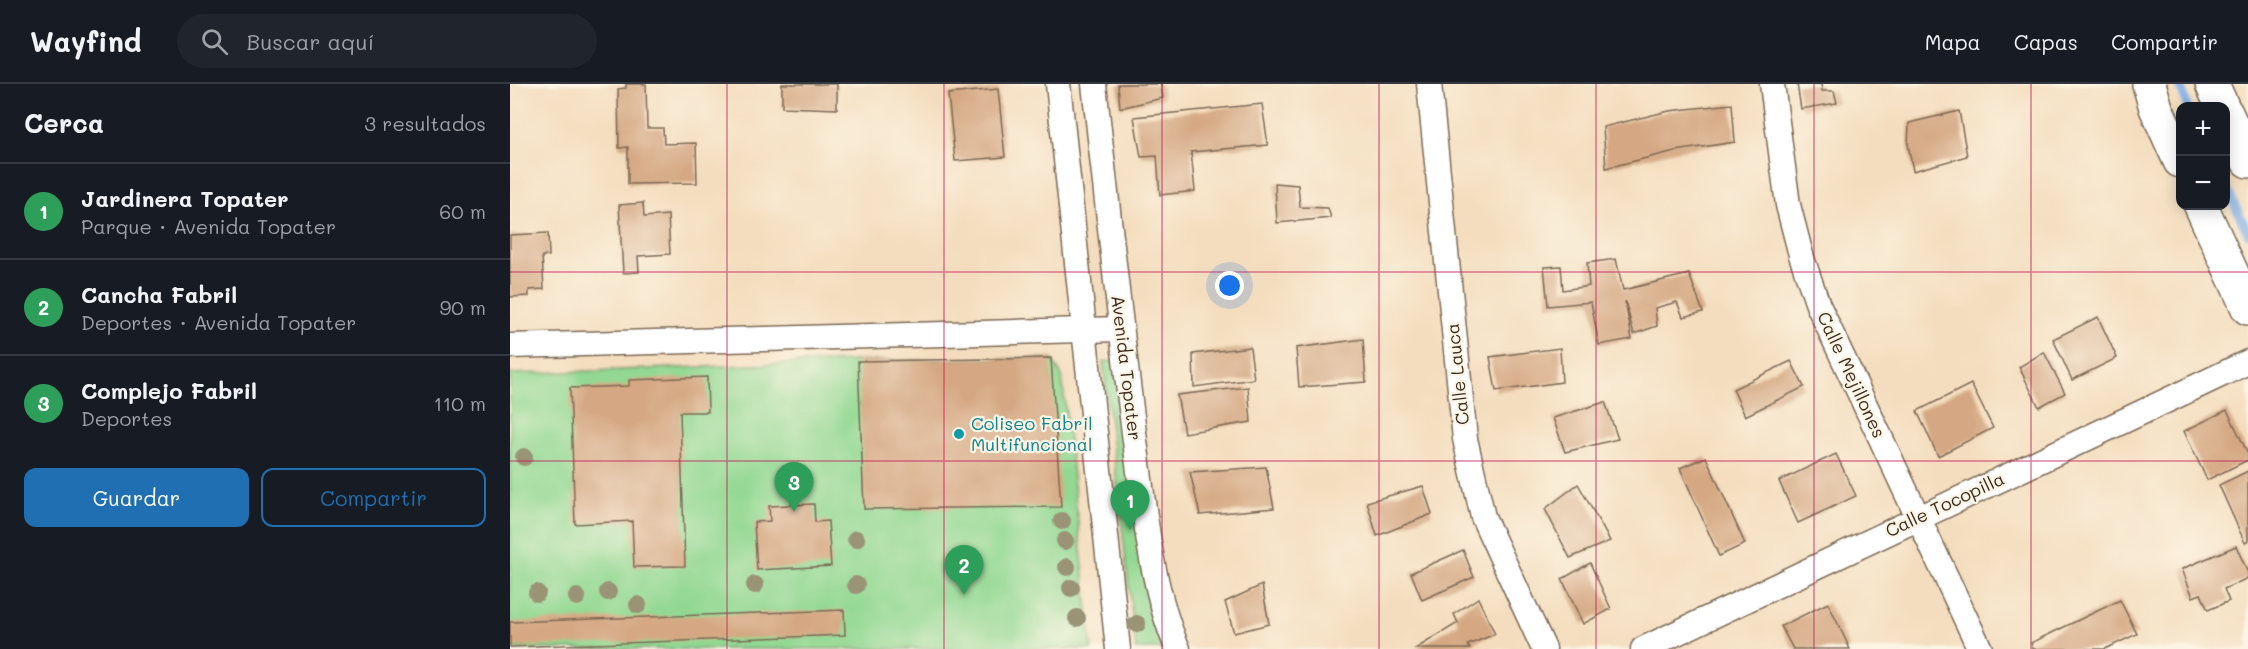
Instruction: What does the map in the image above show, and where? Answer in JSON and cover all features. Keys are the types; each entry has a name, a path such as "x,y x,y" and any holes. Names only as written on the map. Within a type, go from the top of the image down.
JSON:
{"main road":[{"path":"2149,84 2156,108 2179,156"},
{"path":"2212,84 2220,102"},
{"path":"2230,122 2248,161"},
{"path":"2203,210 2248,308"}],"street":[{"name":"Avenida Topater","path":"1058,84 1118,649"},
{"name":"Avenida Topater","path":"1094,84 1121,329 1148,532 1157,583 1178,649"},
{"name":"Calle Lauca","path":"1429,84 1465,439 1483,517 1544,649"},
{"name":"Calle Mejillones","path":"1772,84 1788,205 1801,255 1818,305 1980,649"},
{"path":"510,346 1121,329"},
{"name":"Calle Tocopilla","path":"1643,649 2248,362"}],"green space":[{"path":"1051,358 1062,376 1092,649 510,649 510,374 858,361"},
{"path":"1114,361 1167,649 1136,649 1103,362"}],"building":[{"path":"626,84 646,84 647,128 663,128 664,144 696,143 697,183 628,184 628,147 619,148 618,89 626,88"},
{"path":"782,84 837,84 837,109 782,107"},
{"path":"1118,84 1161,84 1163,98 1120,108"},
{"path":"1797,84 1821,84 1822,91 1834,91 1837,103 1801,109"},
{"path":"998,89 1005,157 955,161 948,94"},
{"path":"1262,104 1268,145 1191,152 1195,191 1160,195 1157,156 1141,157 1134,117"},
{"path":"1732,104 1735,142 1675,151 1606,168 1603,127 1669,111"},
{"path":"1959,111 1967,156 1913,171 1908,144 1909,123"},
{"path":"1275,183 1298,185 1300,207 1328,208 1331,218 1277,223"},
{"path":"643,203 644,217 668,215 670,254 638,256 639,272 623,273 619,205"},
{"path":"548,233 549,256 542,256 544,289 529,290 529,296 510,297 510,235"},
{"path":"1616,259 1623,290 1689,274 1703,312 1683,317 1677,302 1655,308 1657,326 1634,334 1625,301 1632,339 1599,345 1591,302 1548,306 1544,267 1561,266 1563,290 1589,286 1587,263"},
{"path":"2098,317 2117,358 2072,380 2053,339"},
{"path":"1363,339 1366,382 1299,387 1296,348"},
{"path":"1250,347 1254,379 1194,387 1193,354"},
{"path":"1560,348 1562,382 1496,391 1490,357"},
{"path":"2044,352 2065,393 2039,407 2019,367"},
{"name":"Coliseo Fabril Multifuncional","path":"1051,358 1061,507 864,509 858,361"},
{"path":"1791,361 1804,387 1745,416 1733,389"},
{"path":"707,377 708,412 680,412 685,566 634,567 632,521 575,524 570,388 629,386 629,380"},
{"path":"1971,384 1993,428 1938,456 1917,411"},
{"path":"1248,387 1251,422 1184,433 1177,395"},
{"path":"1605,402 1618,439 1565,452 1553,418"},
{"path":"2227,410 2248,454 2248,460 2207,480 2184,431"},
{"path":"1836,454 1856,496 1798,523 1779,481"},
{"path":"1706,457 1745,544 1719,556 1680,468"},
{"path":"1266,467 1274,508 1200,515 1190,472"},
{"path":"2248,471 2248,541 2245,543 2219,485"},
{"path":"1578,484 1610,541 1570,558 1545,509"},
{"path":"1423,486 1432,514 1377,536 1367,502"},
{"path":"814,504 815,522 828,521 831,566 757,570 754,522 770,521 769,506"},
{"path":"2236,546 2248,578 2224,589 2229,601 2208,610 2201,594 2193,597 2182,569"},
{"path":"1463,550 1474,577 1422,600 1411,573"},
{"path":"1590,563 1611,609 1583,624 1562,579"},
{"path":"1262,585 1269,624 1234,633 1225,602"},
{"path":"1478,598 1495,634 1468,645 1470,649 1415,649 1458,623 1454,614"},
{"path":"2120,600 2137,634 2105,649 2033,649 2031,643"},
{"path":"1828,603 1850,649 1793,649 1781,626"},
{"path":"844,610 845,635 510,647 510,622"}],"waterway":[{"path":"2180,84 2186,102"},
{"path":"2230,195 2248,233"}],"place":[{"name":"Coliseo Fabril Multifuncional","path":"959,434"},
{"name":"Complejo Fabril","path":"794,512"},
{"name":"Jardinera Topater","path":"1130,530"},
{"name":"Cancha Fabril","path":"964,595"}]}
